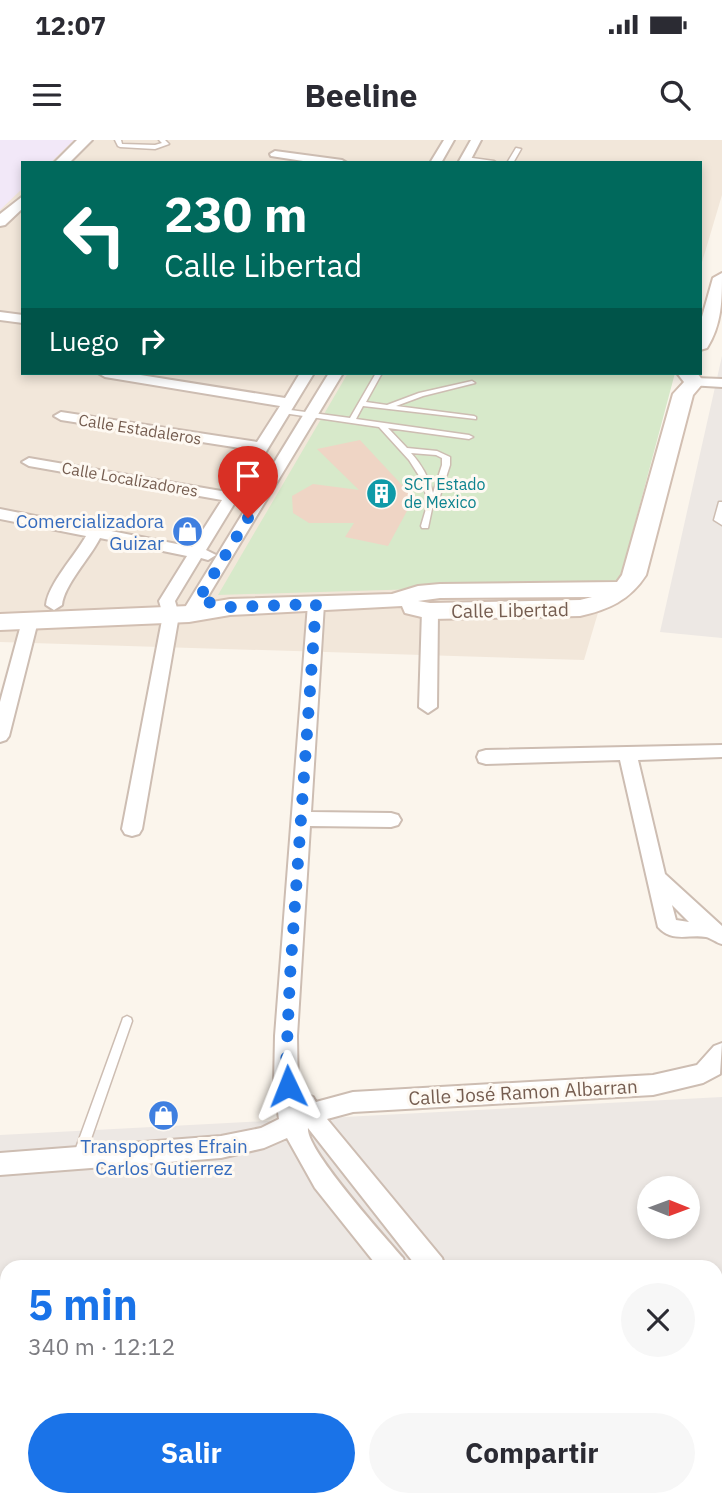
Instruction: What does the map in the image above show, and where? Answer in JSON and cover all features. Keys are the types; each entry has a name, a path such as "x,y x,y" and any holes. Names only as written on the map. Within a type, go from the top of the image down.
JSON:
{"main road":[{"path":"702,340 709,325 722,278"},
{"path":"623,589 634,575 683,394 690,377"},
{"name":"Calle Libertad","path":"0,606 230,607 394,601 429,592 623,589"},
{"name":"Calle Libertad","path":"394,601 430,611 580,608 590,607 623,589"},
{"name":"Calle Libertad","path":"0,622 181,608"}],"street":[{"path":"63,161 85,140"},
{"path":"436,161 449,140"},
{"path":"464,161 477,140"},
{"path":"275,154 327,161"},
{"path":"0,222 21,202"},
{"path":"0,316 21,319"},
{"path":"116,375 285,407"},
{"path":"132,829 181,608 197,552 306,375"},
{"path":"181,608 222,560 335,375"},
{"path":"690,377 722,383"},
{"name":"Calle Estadaleros","path":"61,416 261,447"},
{"name":"Calle Localizadores","path":"29,462 230,497"},
{"path":"0,514 197,552 222,560"},
{"path":"54,605 55,596 84,555 95,532"},
{"path":"316,604 290,976 286,1067 288,1086 320,1174 388,1260"},
{"path":"428,707 430,611"},
{"path":"0,736 30,621"},
{"path":"486,757 722,751"},
{"path":"628,754 656,878 716,932"},
{"path":"301,818 391,820"},
{"name":"Calle José Ramon Albarran","path":"0,1164 220,1147 264,1138 333,1105 353,1102 653,1085 703,1073 712,1067 722,1053"},
{"path":"301,1120 327,1138 427,1260"}],"lane":[{"path":"118,140 121,145 151,147 165,146 162,140"},
{"path":"511,161 518,149"},
{"path":"352,420 378,375"},
{"path":"387,407 421,394 472,383"},
{"path":"362,404 474,418"},
{"path":"285,407 310,414 469,437"},
{"path":"381,424 430,486 432,509"},
{"path":"403,450 437,453 446,457 446,465 425,526"},
{"path":"722,504 718,520 722,523"},
{"path":"78,1159 127,1021"}],"shaded area":[{"path":"0,140 722,140 722,195 702,262 702,161 21,161 21,375 668,375 584,660 0,642"},
{"path":"0,140 74,140 52,161 21,161 21,190 0,210"},
{"path":"722,356 722,638 660,632"},
{"path":"722,1097 722,1260 0,1260 0,1135"}],"green space":[{"path":"347,375 674,375 619,583 218,595"}],"building":[{"name":"SCT Estado de Mexico","path":"360,440 414,498 388,546 345,537 354,523 309,523 293,513 292,496 313,484 359,490 317,449"}],"place":[{"name":"SCT Estado de Mexico","path":"381,493"},
{"name":"Comercializadora Guizar","path":"187,532"},
{"name":"Transpoprtes Efrain Carlos Gutierrez","path":"164,1115"}],"route":[{"path":"248,518 198,600 230,607 316,604 290,976 286,1067 288,1086"}]}
